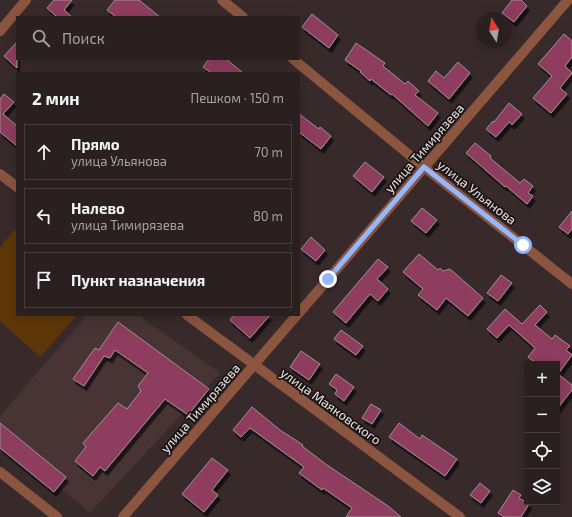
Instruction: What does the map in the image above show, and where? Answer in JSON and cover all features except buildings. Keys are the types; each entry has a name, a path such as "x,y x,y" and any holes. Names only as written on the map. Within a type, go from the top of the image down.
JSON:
{"street":[{"path":"0,31 26,0"},
{"path":"222,0 242,16"},
{"name":"улица Тимирязева","path":"300,312 568,0"},
{"name":"улица Ульянова","path":"295,60 424,167 572,284"},
{"path":"0,174 16,186"},
{"name":"улица Маяковского","path":"188,316 460,517"},
{"name":"улица Тимирязева","path":"123,517 296,316"},
{"path":"0,472 57,517"}],"shaded area":[{"path":"14,230 16,231 16,316 76,316 40,357 0,321 0,247"},
{"path":"86,316 139,316 220,373 90,513 0,438 0,416"}],"route":[{"path":"328,279 424,167 523,245"}]}
